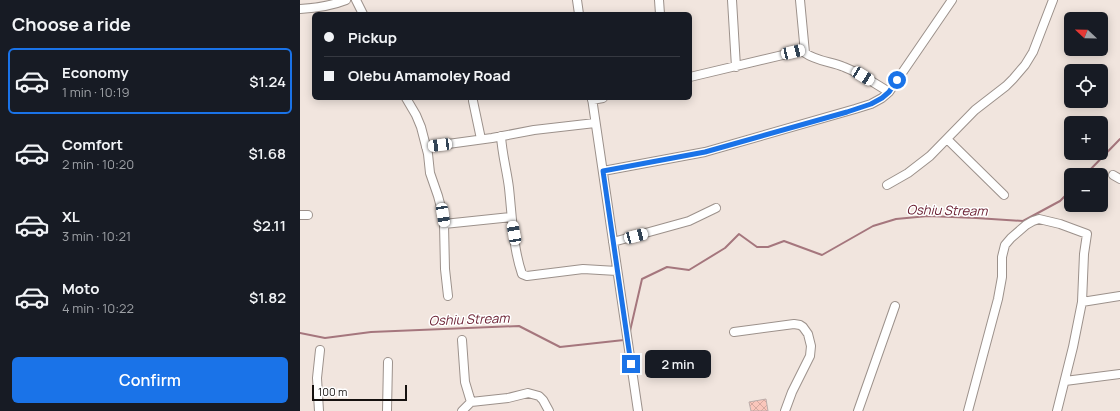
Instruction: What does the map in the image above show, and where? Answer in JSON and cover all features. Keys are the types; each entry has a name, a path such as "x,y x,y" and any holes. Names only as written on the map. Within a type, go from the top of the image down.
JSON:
{"street":[{"path":"300,9 333,5 346,0"},
{"path":"356,0 362,12"},
{"path":"577,0 579,12"},
{"path":"659,0 660,12"},
{"path":"732,0 736,67"},
{"path":"800,0 805,53 844,66 889,92"},
{"path":"603,171 713,150 860,108 877,101 889,92 952,0"},
{"path":"887,186 925,160 975,110 1006,86 1025,65 1033,52 1053,0"},
{"path":"692,77 804,50"},
{"path":"407,100 421,127 430,173 438,196 444,224 445,269 448,296"},
{"path":"592,100 638,411"},
{"path":"473,101 481,140"},
{"path":"426,147 481,140 534,130 595,123"},
{"path":"501,136 508,179 511,217 519,266 522,274 527,276 583,269 617,270"},
{"path":"947,139 1004,195"},
{"path":"614,242 689,221 716,208"},
{"path":"444,224 511,217"},
{"path":"968,411 998,299 1002,277 1002,256 1005,245 1010,238 1026,225 1038,219 1060,224 1087,234 1084,254 1082,302 1073,347 1057,411"},
{"path":"1082,302 1120,296"},
{"path":"858,411 894,306"},
{"path":"734,332 794,324 803,327 808,334 811,346 810,356 792,392 785,411"},
{"path":"462,340 465,382 471,402"},
{"path":"319,411 317,378 320,350"},
{"path":"386,411 388,362"},
{"path":"1065,381 1120,374"},
{"path":"462,411 471,402 508,398 528,393 539,396 549,411"}],"building":[{"path":"766,399 768,411 751,411 749,402"}],"waterway":[{"name":"Oshiu Stream","path":"1092,168 1120,139"},
{"name":"Oshiu Stream","path":"630,331 642,279 667,267 689,270 725,248 739,234 757,247 768,247 784,241 822,255 873,226 896,219 928,216 1023,221 1060,201 1064,197"},
{"name":"Oshiu Stream","path":"300,333 325,338 371,332 519,326 560,347 624,340"}],"route":[{"path":"631,364 603,171 705,152 847,112 871,104 882,98 889,92 897,80"}]}
